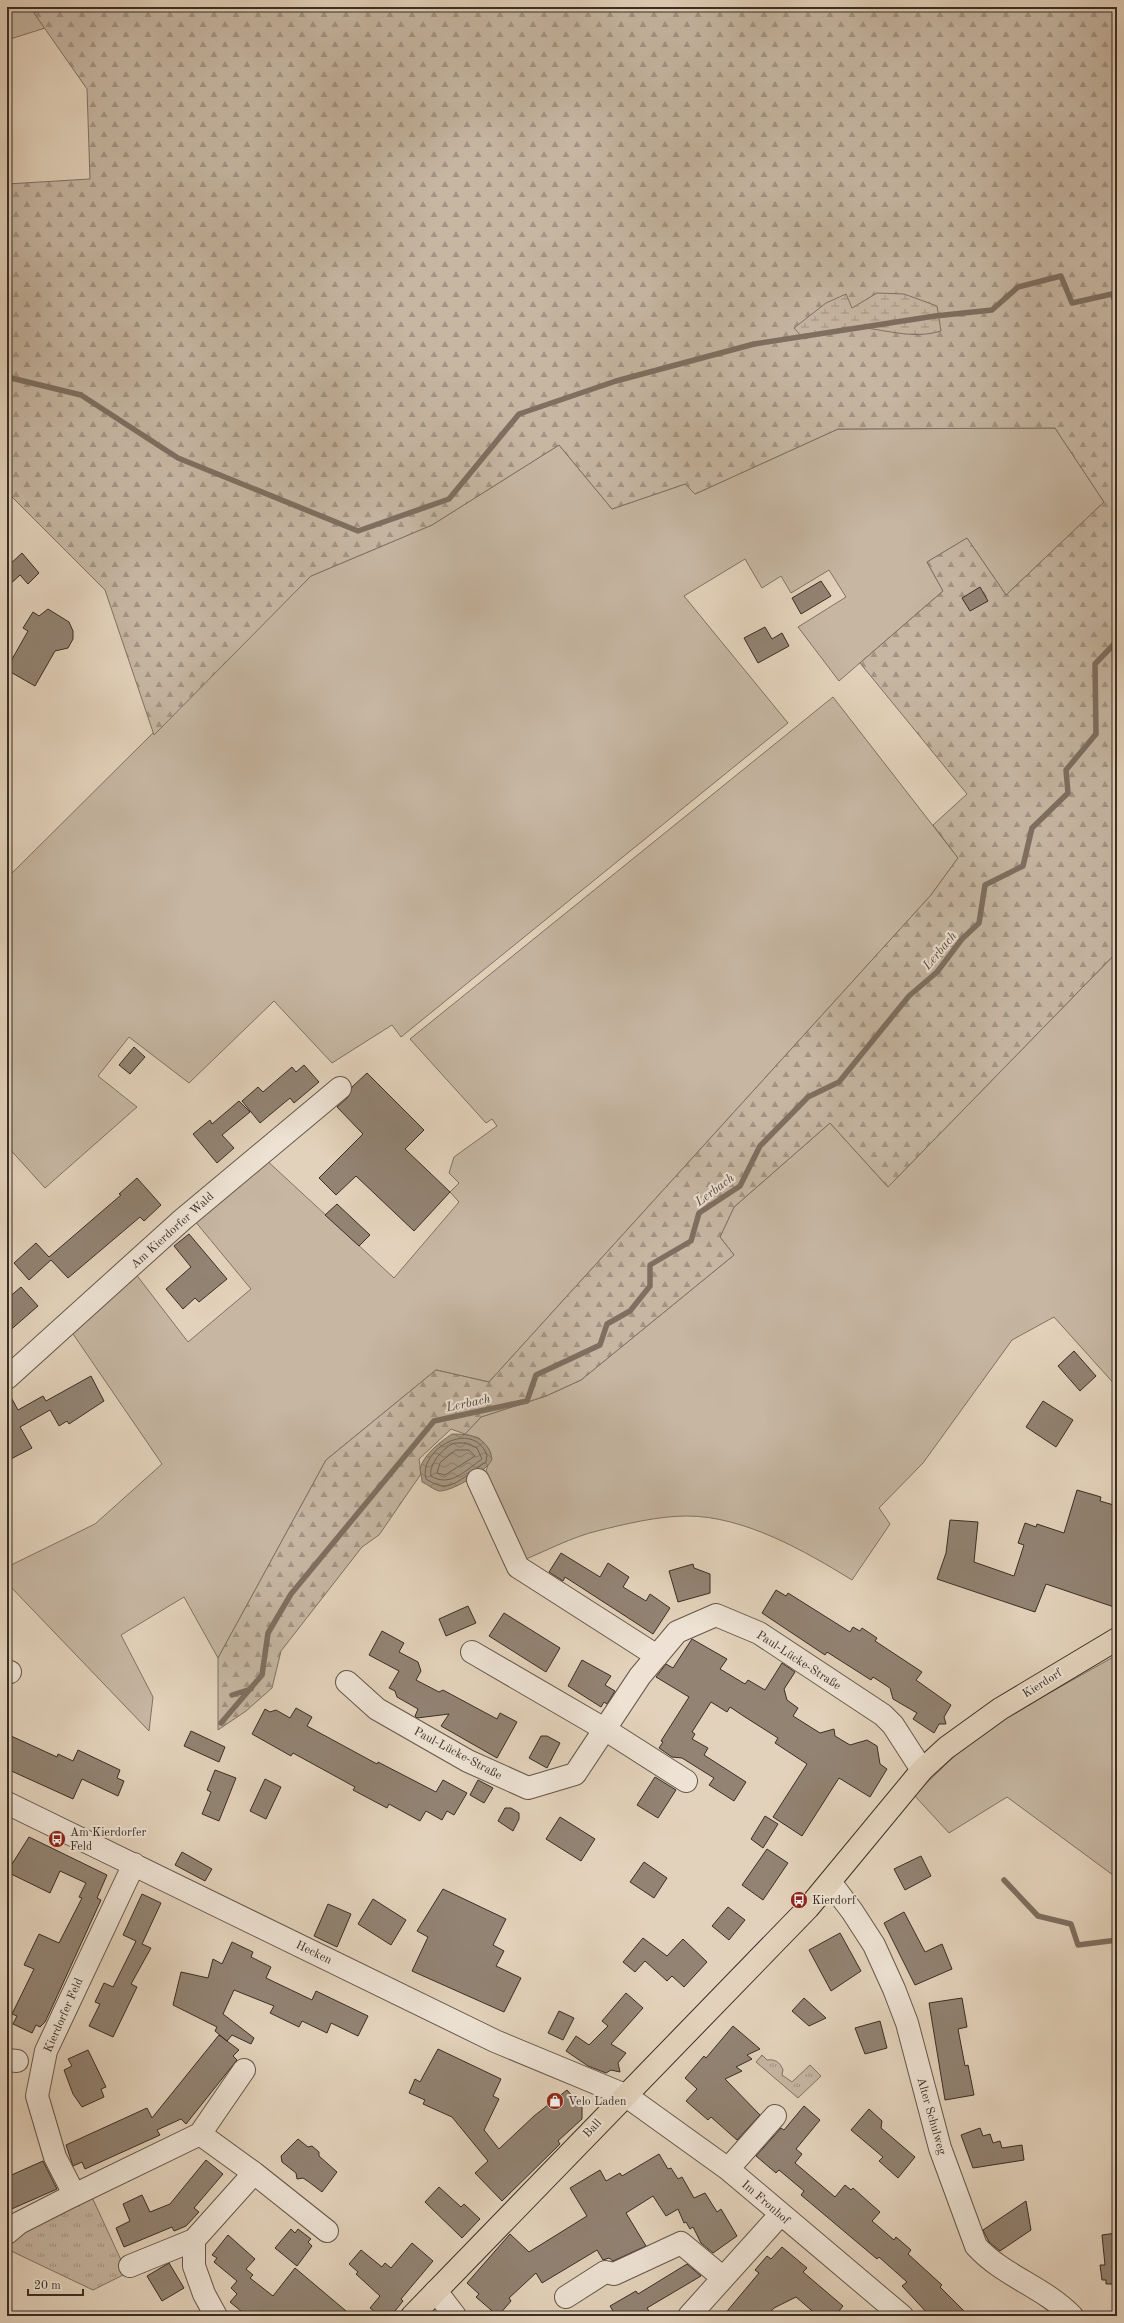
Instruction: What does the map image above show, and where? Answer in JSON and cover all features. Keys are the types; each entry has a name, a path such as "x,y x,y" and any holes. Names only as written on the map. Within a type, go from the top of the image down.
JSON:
{"main road":[{"name":"Kierdorf","path":"808,1908 922,1770 946,1748 1000,1709 1117,1638"},
{"name":"Ball","path":"412,2316 808,1908"}],"street":[{"name":"Am Kierdorfer Wald","path":"7,1378 182,1220 340,1088"},
{"path":"478,1480 518,1567 657,1656"},
{"name":"Paul-Lücke-Straße","path":"347,1682 377,1709 468,1761 528,1788 575,1774 606,1730 640,1676 677,1632 716,1616 759,1633 883,1715 896,1730 922,1770"},
{"path":"472,1652 606,1730 686,1781"},
{"name":"Hecken","path":"7,1803 495,2041 625,2095"},
{"name":"Kierdorfer Feld","path":"74,2194 56,2157 37,2096 46,2051 134,1864"},
{"name":"Alter Schulweg","path":"830,1882 852,1911 874,1945 894,1989 907,2023 940,2148 976,2246 985,2256 1012,2276 1062,2306 1072,2316"},
{"path":"7,2233 19,2223 74,2194 200,2134 244,2070"},
{"name":"Im Fronhof","path":"625,2095 728,2169 780,2215 902,2316"},
{"path":"728,2169 775,2116"},
{"path":"200,2134 254,2173 328,2231"},
{"path":"130,2266 194,2240 254,2173"},
{"path":"692,2315 722,2277 780,2215"},
{"path":"194,2240 194,2266 204,2294 216,2316"},
{"path":"566,2297 605,2272 614,2274 681,2243 722,2277"},
{"path":"436,2291 455,2316"}],"green space":[{"path":"7,7 47,7 34,13 45,28 7,40"},
{"path":"47,7 1117,7 1117,952 888,1187 830,1123 734,1207 720,1237 734,1255 581,1380 546,1396 481,1417 465,1434 451,1429 419,1459 421,1474 379,1535 362,1547 281,1651 272,1688 246,1711 218,1730 218,1658 326,1460 436,1370 489,1382 931,895 958,858 933,825 967,794 860,663 943,591 927,562 967,538 1006,595 1104,502 1055,428 838,429 695,494 685,484 612,509 559,445 432,525 311,576 154,735 105,590 7,492 7,184 90,179 87,89 34,13"},
{"path":"877,293 904,294 937,306 941,331 909,334 849,327 829,331 804,339 794,328 826,303 846,294 852,308"},
{"path":"1055,428 1104,502 1006,595 967,538 927,562 943,591 839,681 798,627 846,597 829,570 791,593 781,576 762,588 745,559 684,596 788,723 401,1037 392,1025 332,1063 274,1001 189,1083 129,1037 98,1076 137,1107 45,1188 7,1146 7,878 311,576 432,525 559,445 612,509 685,484 695,494 838,429"},
{"path":"833,697 958,858 931,895 489,1382 436,1370 326,1460 218,1658 184,1597 121,1635 153,1697 149,1731 7,1583 7,1567 95,1524 162,1464 71,1331 135,1273 188,1342 251,1289 194,1220 263,1157 394,1278 459,1202 450,1192 459,1183 449,1173 454,1157 497,1126 492,1119 486,1123 410,1039"},
{"path":"1117,952 1117,1387 1054,1317 1012,1340 923,1463 879,1508 890,1524 852,1580 794,1547 773,1537 730,1522 687,1516 653,1519 597,1531 569,1540 521,1561 484,1478 491,1454 489,1449 479,1438 465,1434 481,1417 546,1396 581,1380 734,1255 720,1237 734,1207 830,1123 888,1187"},
{"path":"1117,1655 1117,1878 1007,1797 949,1833 914,1795 966,1745 1003,1719"},
{"path":"762,2055 767,2060 772,2060 779,2063 783,2070 782,2075 792,2082 810,2065 821,2076 798,2098 756,2062"},
{"path":"91,2195 127,2273 93,2290 9,2250 7,2238"}],"water":[{"path":"452,1434 472,1436 483,1441 490,1452 492,1459 484,1469 469,1480 452,1488 439,1491 422,1482 420,1469 425,1459 438,1444"}],"building":[{"path":"22,553 39,573 28,584 20,575 7,587 7,567"},
{"path":"821,581 831,596 801,614 792,598"},
{"path":"980,587 988,601 970,611 962,598"},
{"path":"48,609 69,622 73,631 73,639 68,648 55,651 35,686 7,670 7,668 28,631 23,628 33,612 39,616"},
{"path":"765,627 772,639 782,633 789,646 758,663 744,638"},
{"path":"134,1047 145,1057 130,1074 119,1065"},
{"path":"304,1065 319,1082 294,1103 290,1098 260,1123 242,1101 258,1087 263,1092 292,1067 296,1072"},
{"path":"367,1073 424,1130 405,1149 450,1192 414,1231 356,1176 336,1195 319,1178 363,1134 337,1107 348,1097 352,1087"},
{"path":"239,1101 250,1112 222,1135 234,1148 217,1163 193,1134 210,1120 212,1124"},
{"path":"137,1178 161,1205 144,1221 140,1217 68,1278 51,1260 29,1280 14,1263 36,1243 49,1257 121,1195 119,1194"},
{"path":"337,1204 370,1235 359,1246 325,1215"},
{"path":"189,1234 227,1279 199,1302 195,1298 183,1309 166,1289 191,1267 174,1246"},
{"path":"21,1287 38,1306 7,1333 7,1299"},
{"path":"1074,1351 1096,1376 1080,1391 1058,1366"},
{"path":"91,1376 104,1401 69,1424 67,1421 59,1426 50,1410 20,1427 32,1448 7,1461 7,1390 18,1410 43,1396 46,1401"},
{"path":"1043,1401 1073,1420 1056,1447 1026,1427"},
{"path":"1077,1490 1101,1497 1100,1501 1117,1506 1117,1608 1046,1584 1035,1612 937,1579 946,1553 950,1520 978,1522 974,1562 1014,1576 1024,1545 1018,1543 1025,1523 1036,1527 1037,1524 1064,1533"},
{"path":"561,1553 600,1577 608,1563 629,1577 623,1587 646,1601 650,1594 670,1608 653,1634 565,1577 563,1581 549,1572"},
{"path":"693,1564 694,1568 710,1574 710,1593 678,1602 669,1571"},
{"path":"776,1590 786,1596 788,1593 850,1632 853,1627 860,1631 862,1628 877,1638 875,1641 922,1672 916,1680 951,1705 944,1717 946,1724 939,1724 934,1733 913,1719 917,1713 893,1699 890,1688 873,1677 871,1680 827,1652 825,1655 762,1613"},
{"path":"468,1606 476,1623 446,1636 439,1619"},
{"path":"504,1613 560,1648 546,1672 489,1636"},
{"path":"382,1631 404,1643 399,1652 418,1662 421,1671 416,1680 439,1692 443,1690 497,1719 500,1713 517,1722 497,1758 441,1726 449,1714 417,1718 415,1716 418,1709 397,1697 395,1691 389,1688 399,1671 369,1655"},
{"path":"692,1639 727,1659 720,1669 745,1684 748,1680 765,1690 782,1663 795,1672 784,1689 787,1700 798,1708 793,1716 820,1733 834,1729 835,1736 850,1745 867,1740 877,1746 880,1764 887,1769 870,1797 839,1778 802,1836 773,1817 807,1764 775,1743 778,1738 730,1707 727,1712 711,1702 692,1732 695,1734 692,1739 708,1748 704,1755 746,1782 734,1801 709,1785 714,1778 682,1758 672,1757 659,1748 663,1742 661,1741 689,1697 656,1677 666,1664 673,1668"},
{"path":"582,1660 611,1676 605,1685 615,1691 607,1704 604,1702 601,1707 568,1686"},
{"path":"296,1708 312,1717 307,1726 377,1764 378,1762 436,1792 443,1780 467,1793 454,1815 447,1811 442,1820 426,1811 420,1821 389,1804 387,1808 353,1790 355,1787 293,1753 291,1756 252,1734 265,1709 270,1712 276,1710 290,1718"},
{"path":"191,1731 225,1747 219,1762 184,1746"},
{"path":"11,1736 57,1757 58,1754 73,1761 78,1750 120,1770 117,1778 124,1781 118,1796 82,1779 73,1799 7,1769 7,1746"},
{"path":"541,1736 547,1736 560,1743 547,1768 529,1758"},
{"path":"215,1770 236,1778 219,1821 202,1814 211,1792 207,1790"},
{"path":"655,1777 676,1790 658,1818 637,1805"},
{"path":"265,1779 281,1787 266,1819 250,1811"},
{"path":"478,1780 493,1788 484,1803 470,1795"},
{"path":"505,1808 511,1808 519,1813 519,1819 513,1831 498,1821"},
{"path":"765,1816 778,1824 763,1848 751,1839"},
{"path":"560,1817 595,1839 581,1861 546,1839"},
{"path":"29,1837 107,1875 97,1898 101,1900 45,2022 40,2027 36,2025 32,2033 13,2024 17,2016 12,2014 34,1969 24,1965 39,1934 59,1943 82,1898 79,1897 86,1883 60,1871 50,1893 7,1872"},
{"path":"767,1849 788,1863 763,1900 742,1885"},
{"path":"182,1852 212,1869 205,1881 175,1865"},
{"path":"921,1856 931,1876 905,1890 894,1869"},
{"path":"644,1862 667,1878 654,1898 630,1882"},
{"path":"443,1889 506,1919 493,1945 504,1951 496,1966 521,1978 504,2012 412,1971 428,1937 417,1931"},
{"path":"142,1894 161,1903 142,1944 151,1948 131,1984 137,1987 113,2037 89,2026 100,2004 95,2002 104,1983 113,1987 136,1941 123,1935"},
{"path":"373,1899 406,1920 391,1945 358,1924"},
{"path":"328,1904 351,1914 337,1947 314,1936"},
{"path":"728,1907 745,1920 729,1940 712,1926"},
{"path":"904,1912 925,1952 942,1944 952,1969 915,1985 884,1923"},
{"path":"840,1933 861,1971 831,1991 809,1950"},
{"path":"643,1938 667,1956 683,1939 707,1962 684,1987 672,1976 667,1981 645,1961 635,1972 623,1962"},
{"path":"232,1942 253,1952 251,1957 271,1967 266,1978 312,2000 316,1991 368,2016 358,2036 331,2023 327,2033 302,2021 299,2027 270,2013 274,2006 234,1990 223,2014 254,2038 251,2044 232,2035 227,2041 215,2031 217,2027 173,2005 181,1972 208,1978 213,1959 222,1964"},
{"path":"626,1993 643,2008 611,2044 626,2053 618,2063 620,2072 611,2070 606,2073 588,2066 566,2051 576,2036 589,2045 608,2026 602,2021"},
{"path":"804,1998 826,2018 809,2026 792,2011"},
{"path":"962,1998 967,2027 958,2029 965,2066 968,2065 974,2095 945,2100 929,2003"},
{"path":"559,2011 574,2018 563,2040 548,2033"},
{"path":"880,2021 887,2048 865,2054 855,2028"},
{"path":"733,2026 760,2049 747,2055 752,2059 736,2067 742,2071 725,2079 760,2115 737,2140 711,2117 708,2120 686,2101 697,2089 685,2078 704,2056 706,2058"},
{"path":"219,2035 239,2050 233,2056 237,2060 186,2124 181,2119 157,2130 160,2135 85,2169 82,2162 73,2166 66,2145 147,2108 152,2118"},
{"path":"438,2049 501,2079 493,2096 499,2099 484,2130 499,2149 534,2116 567,2090 582,2107 582,2119 558,2141 560,2144 502,2201 475,2173 488,2161 452,2117 423,2104 425,2100 409,2093 415,2079 420,2082"},
{"path":"88,2050 106,2087 101,2089 104,2097 82,2107 73,2094 64,2070 72,2066 68,2059"},
{"path":"804,2106 820,2120 796,2149 802,2154 795,2163 835,2197 845,2185 851,2190 853,2188 880,2212 872,2221 894,2240 896,2237 911,2250 908,2254 942,2285 940,2287 969,2316 930,2316 902,2286 907,2282 879,2257 877,2259 801,2195 804,2191 779,2170 776,2173 756,2156 781,2128 784,2130"},
{"path":"869,2109 882,2121 881,2128 915,2157 898,2178 879,2161 883,2157 851,2130"},
{"path":"980,2128 983,2136 990,2134 993,2143 1000,2141 1002,2148 1022,2145 1024,2160 973,2168 961,2135"},
{"path":"298,2139 308,2147 312,2146 319,2152 319,2156 337,2172 322,2192 303,2178 297,2179 296,2173 282,2162 281,2156"},
{"path":"659,2154 668,2169 671,2168 678,2179 682,2177 694,2198 705,2193 717,2212 721,2209 737,2236 713,2253 701,2243 693,2227 690,2229 686,2222 684,2223 678,2209 666,2216 653,2196 626,2213 646,2246 613,2261 609,2258 603,2260 597,2250 542,2283 536,2273 509,2298 511,2301 498,2316 476,2297 479,2294 467,2283 510,2234 529,2252 587,2216 570,2188 600,2170 606,2181 620,2173 622,2176"},
{"path":"206,2160 223,2174 194,2208 199,2212 186,2226 174,2231 172,2227 124,2247 116,2228 130,2221 123,2204 142,2195 150,2212 170,2204"},
{"path":"43,2161 57,2189 7,2211 7,2177"},
{"path":"439,2187 461,2207 464,2204 480,2219 462,2238 425,2202"},
{"path":"1026,2201 1031,2230 1000,2251 989,2242 983,2230"},
{"path":"291,2229 295,2233 298,2229 311,2239 308,2242 312,2246 297,2266 275,2248"},
{"path":"1117,2233 1117,2284 1106,2284 1106,2280 1102,2280 1100,2265 1105,2265 1102,2235"},
{"path":"228,2235 255,2259 246,2269 253,2275 250,2278 273,2296 295,2268 352,2316 247,2316 230,2302 237,2294 231,2288 237,2281 214,2262 217,2258 212,2255"},
{"path":"412,2243 433,2261 401,2299 403,2301 391,2316 380,2316 370,2308 380,2296 356,2274 358,2272 349,2264 361,2250 382,2267 385,2263 391,2268"},
{"path":"782,2247 807,2268 803,2272 843,2306 835,2316 818,2316 796,2297 774,2308 767,2316 723,2316 759,2273 755,2270 767,2256 771,2259"},
{"path":"169,2263 184,2288 162,2301 147,2276"},
{"path":"687,2264 701,2276 647,2308 652,2316 616,2316 610,2306 636,2291 638,2294"}],"waterway":[{"path":"7,377 81,395 178,458 358,531 449,499 519,414 616,381 754,344 935,316 992,310 1018,287 1061,276 1072,303 1112,294 1117,304"},
{"name":"Lerbach","path":"221,1723 262,1675 268,1633 291,1594 434,1421 527,1401 536,1375 600,1345 607,1324 630,1311 650,1286 650,1265 691,1241 699,1213 740,1186 760,1146 808,1097 839,1082 909,996 937,972 962,939 979,923 985,885 1023,866 1032,828 1068,793 1066,770 1096,734 1095,664 1117,641"},
{"path":"232,1695 251,1689"},
{"path":"1004,1880 1038,1916 1071,1924 1078,1945 1117,1940"}],"place":[{"name":"Am Kierdorfer Feld","path":"57,1839"},
{"name":"Kierdorf","path":"799,1900"},
{"name":"Velo Laden","path":"555,2101"}]}
